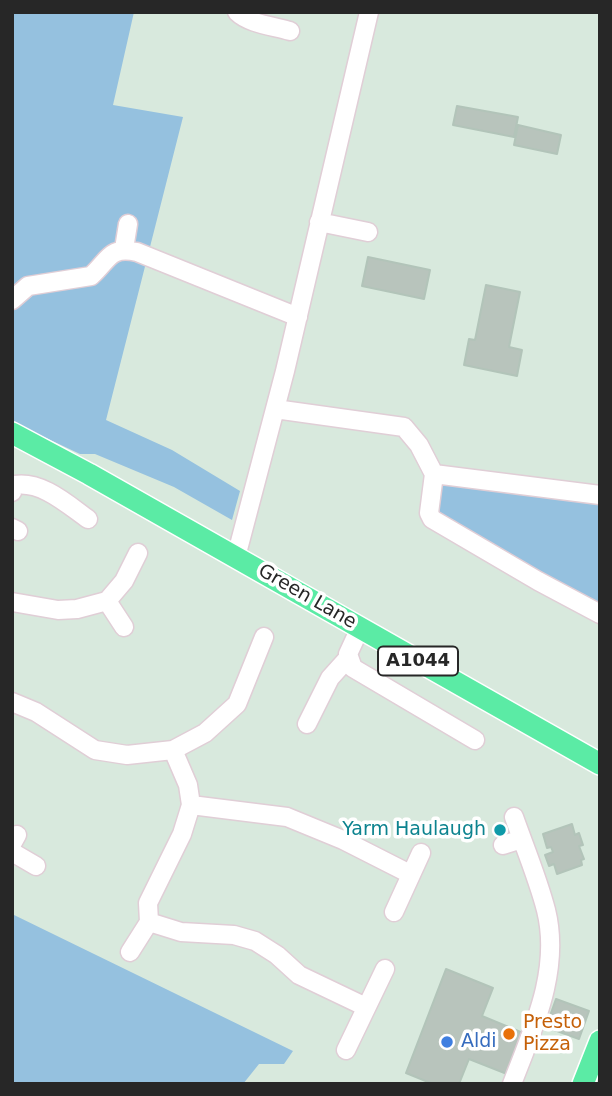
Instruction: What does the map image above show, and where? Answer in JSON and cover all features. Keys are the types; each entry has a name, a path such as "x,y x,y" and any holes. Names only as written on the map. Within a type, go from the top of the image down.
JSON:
{"main road":[{"name":"Green Lane","path":"12,433 43,447 600,764"},
{"path":"583,1084 600,1041"}],"street":[{"path":"237,12 252,21 290,31"},
{"path":"236,557 298,317 369,12"},
{"path":"320,222 368,232"},
{"path":"124,249 128,224"},
{"path":"12,300 28,286 91,276 107,257 124,249 298,317"},
{"path":"275,410 404,427 419,445 434,474 429,513 438,523 600,614"},
{"path":"434,474 600,495"},
{"path":"13,489 26,484 34,485 88,519"},
{"path":"12,602 58,610 77,609 107,601 124,582 138,553"},
{"path":"107,601 124,627"},
{"path":"360,628 349,649 350,665 475,740"},
{"path":"12,702 36,712 95,750 127,755 173,750 205,733 237,704 266,648"},
{"path":"307,724 330,678 348,659"},
{"path":"130,951 149,922 148,903 182,834 191,805 188,785 173,750"},
{"path":"191,805 287,817 343,840 410,874"},
{"path":"512,1084 540,1008 548,972 549,937 546,911 514,817"},
{"path":"503,845 522,839"},
{"path":"14,843 36,866"},
{"path":"394,912 421,853"},
{"path":"149,922 181,932 234,935 255,941 277,955 299,975 366,1007"},
{"path":"346,1050 385,969"}],"shaded area":[{"path":"12,12 134,12 113,105 183,117 106,420 172,450 240,491 232,520 174,487 95,454 80,454 12,422"},
{"path":"444,481 600,500 600,608 530,566 525,568 436,515 438,487"},
{"path":"12,914 293,1051 284,1064 259,1064 243,1084 12,1084"}],"building":[{"path":"457,106 518,117 514,137 453,125"},
{"path":"518,125 561,135 557,154 514,145"},
{"path":"368,257 430,270 424,299 362,286"},
{"path":"486,285 520,292 509,347 522,350 517,376 464,365 469,339 475,340"},
{"path":"572,824 575,835 579,833 583,845 579,846 584,859 581,860 582,865 557,874 554,864 549,866 545,855 553,852 551,847 547,848 543,834"},
{"path":"446,969 493,988 482,1016 523,1033 507,1074 469,1059 459,1084 433,1084 406,1073"},
{"path":"556,999 589,1011 579,1039 546,1027"}],"place":[{"name":"Yarm Haulaugh","path":"500,830"},
{"name":"Presto Pizza","path":"509,1034"},
{"name":"Aldi","path":"447,1042"}]}
